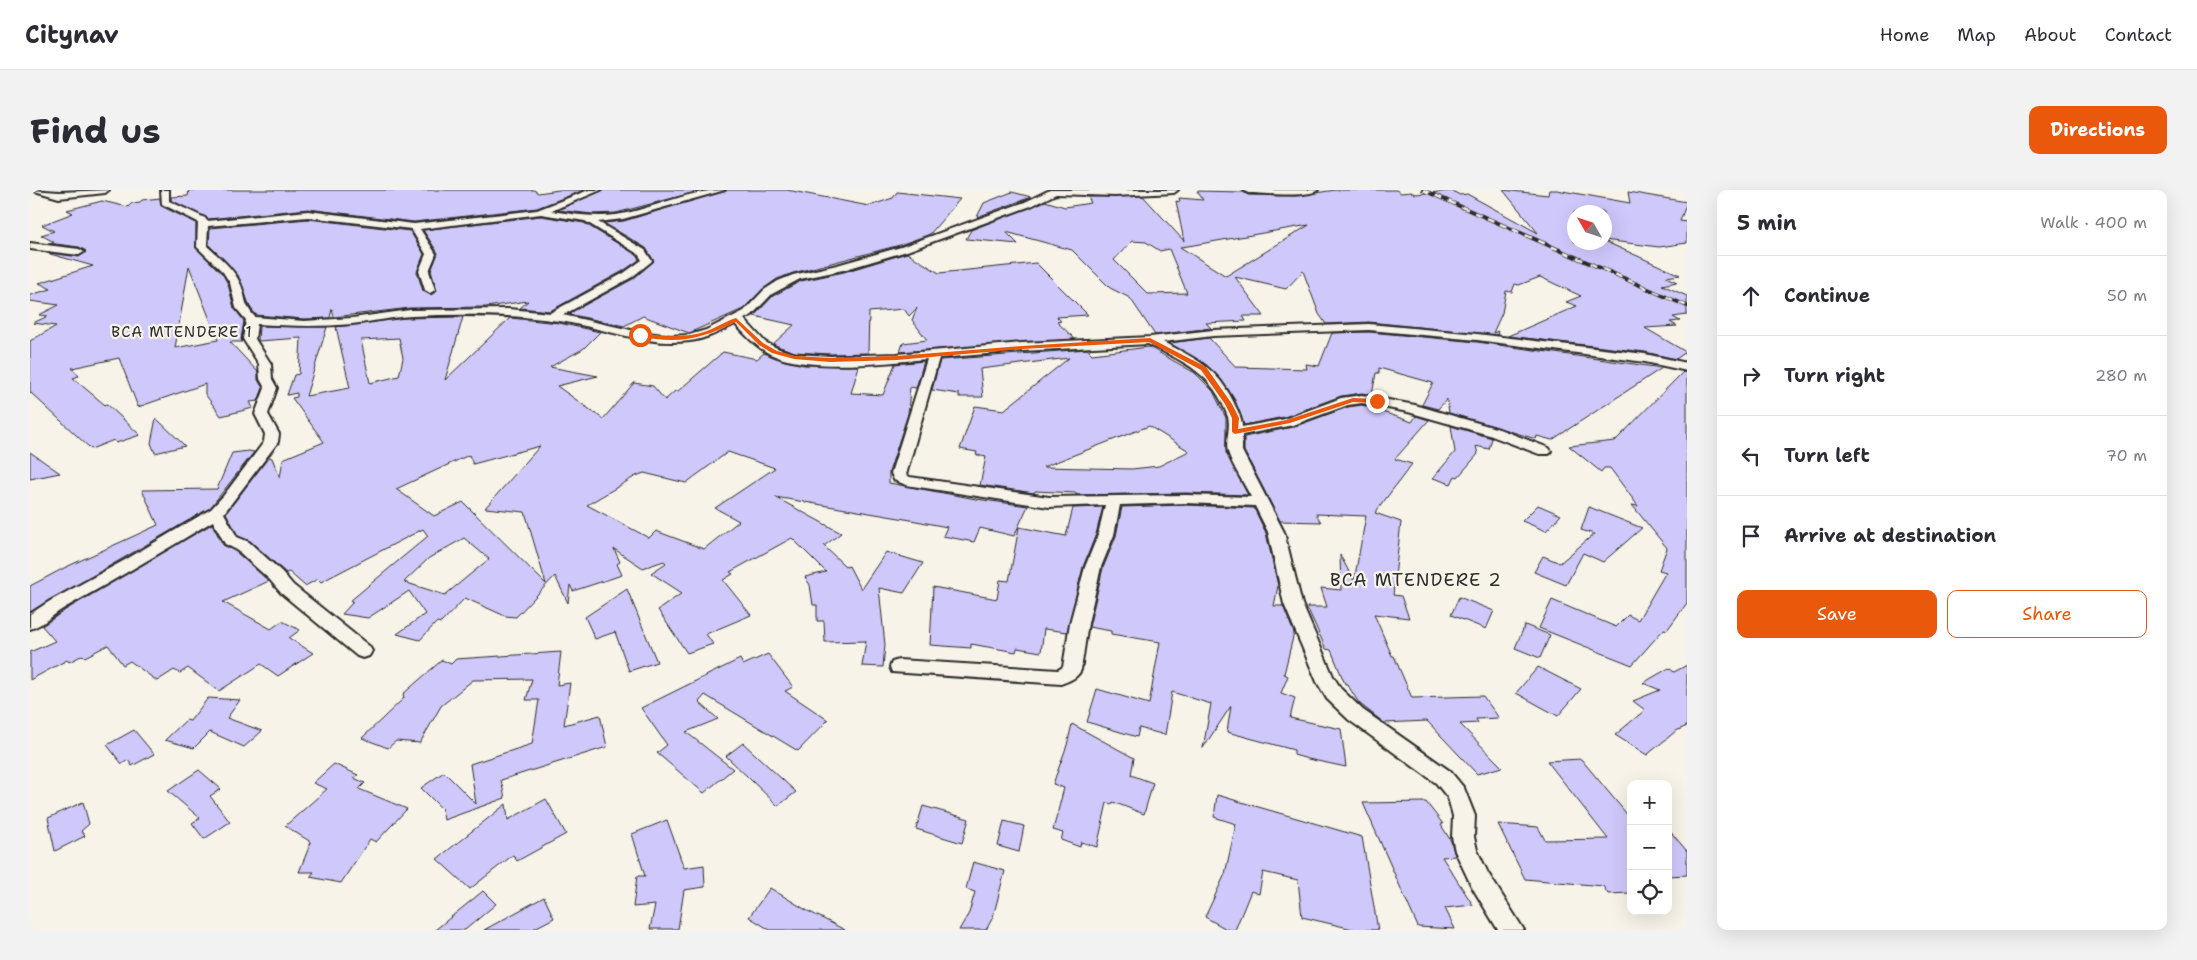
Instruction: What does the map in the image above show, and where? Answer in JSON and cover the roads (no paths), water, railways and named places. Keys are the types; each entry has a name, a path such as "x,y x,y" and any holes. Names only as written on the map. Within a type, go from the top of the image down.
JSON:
{"street":[{"path":"35,190 44,193 70,195 105,190"},
{"path":"165,190 165,202 182,212 201,219 204,224 202,247 227,270 235,283 241,308 252,320 304,324 352,321 410,314 509,312 552,317 640,335 679,339 710,332 748,313 768,292 782,283 798,277 904,250 1028,204 1056,191 1115,193 1174,190"},
{"path":"204,224 308,214 414,227 539,212 597,190"},
{"path":"539,212 588,219 620,217 687,197 721,190"},
{"path":"1248,190 1287,192 1314,190"},
{"path":"30,198 44,193"},
{"path":"552,317 628,276 647,261 642,252 588,219"},
{"path":"414,227 431,254 424,271 430,290"},
{"path":"30,246 79,252"},
{"path":"736,319 761,344 774,352 794,358 830,360 934,356 1022,347 1150,340 1213,333 1369,327 1477,337 1645,358 1687,367"},
{"path":"30,623 56,605 131,564 216,512 271,442 272,434 260,417 271,388 266,379 264,364 249,339 252,320"},
{"path":"1150,340 1204,368 1229,404 1235,418 1235,451 1279,542 1293,604 1324,677 1334,694 1356,715 1443,777 1457,794 1464,816 1462,837 1466,851 1480,880 1512,930"},
{"path":"934,356 898,473 901,479 933,486 1048,502 1186,499 1261,502"},
{"path":"1235,432 1288,422 1346,402 1362,399 1410,408 1494,432 1544,451"},
{"path":"899,667 1061,677 1072,670 1079,623 1093,567 1106,535 1114,500"},
{"path":"216,512 231,540 243,546 276,576 281,584 363,651"}],"railway":[{"path":"1423,190 1687,306"}],"district":[{"name":"BCA MTENDERE 1","path":"182,332"},
{"name":"BCA MTENDERE 2","path":"1416,580"}]}
